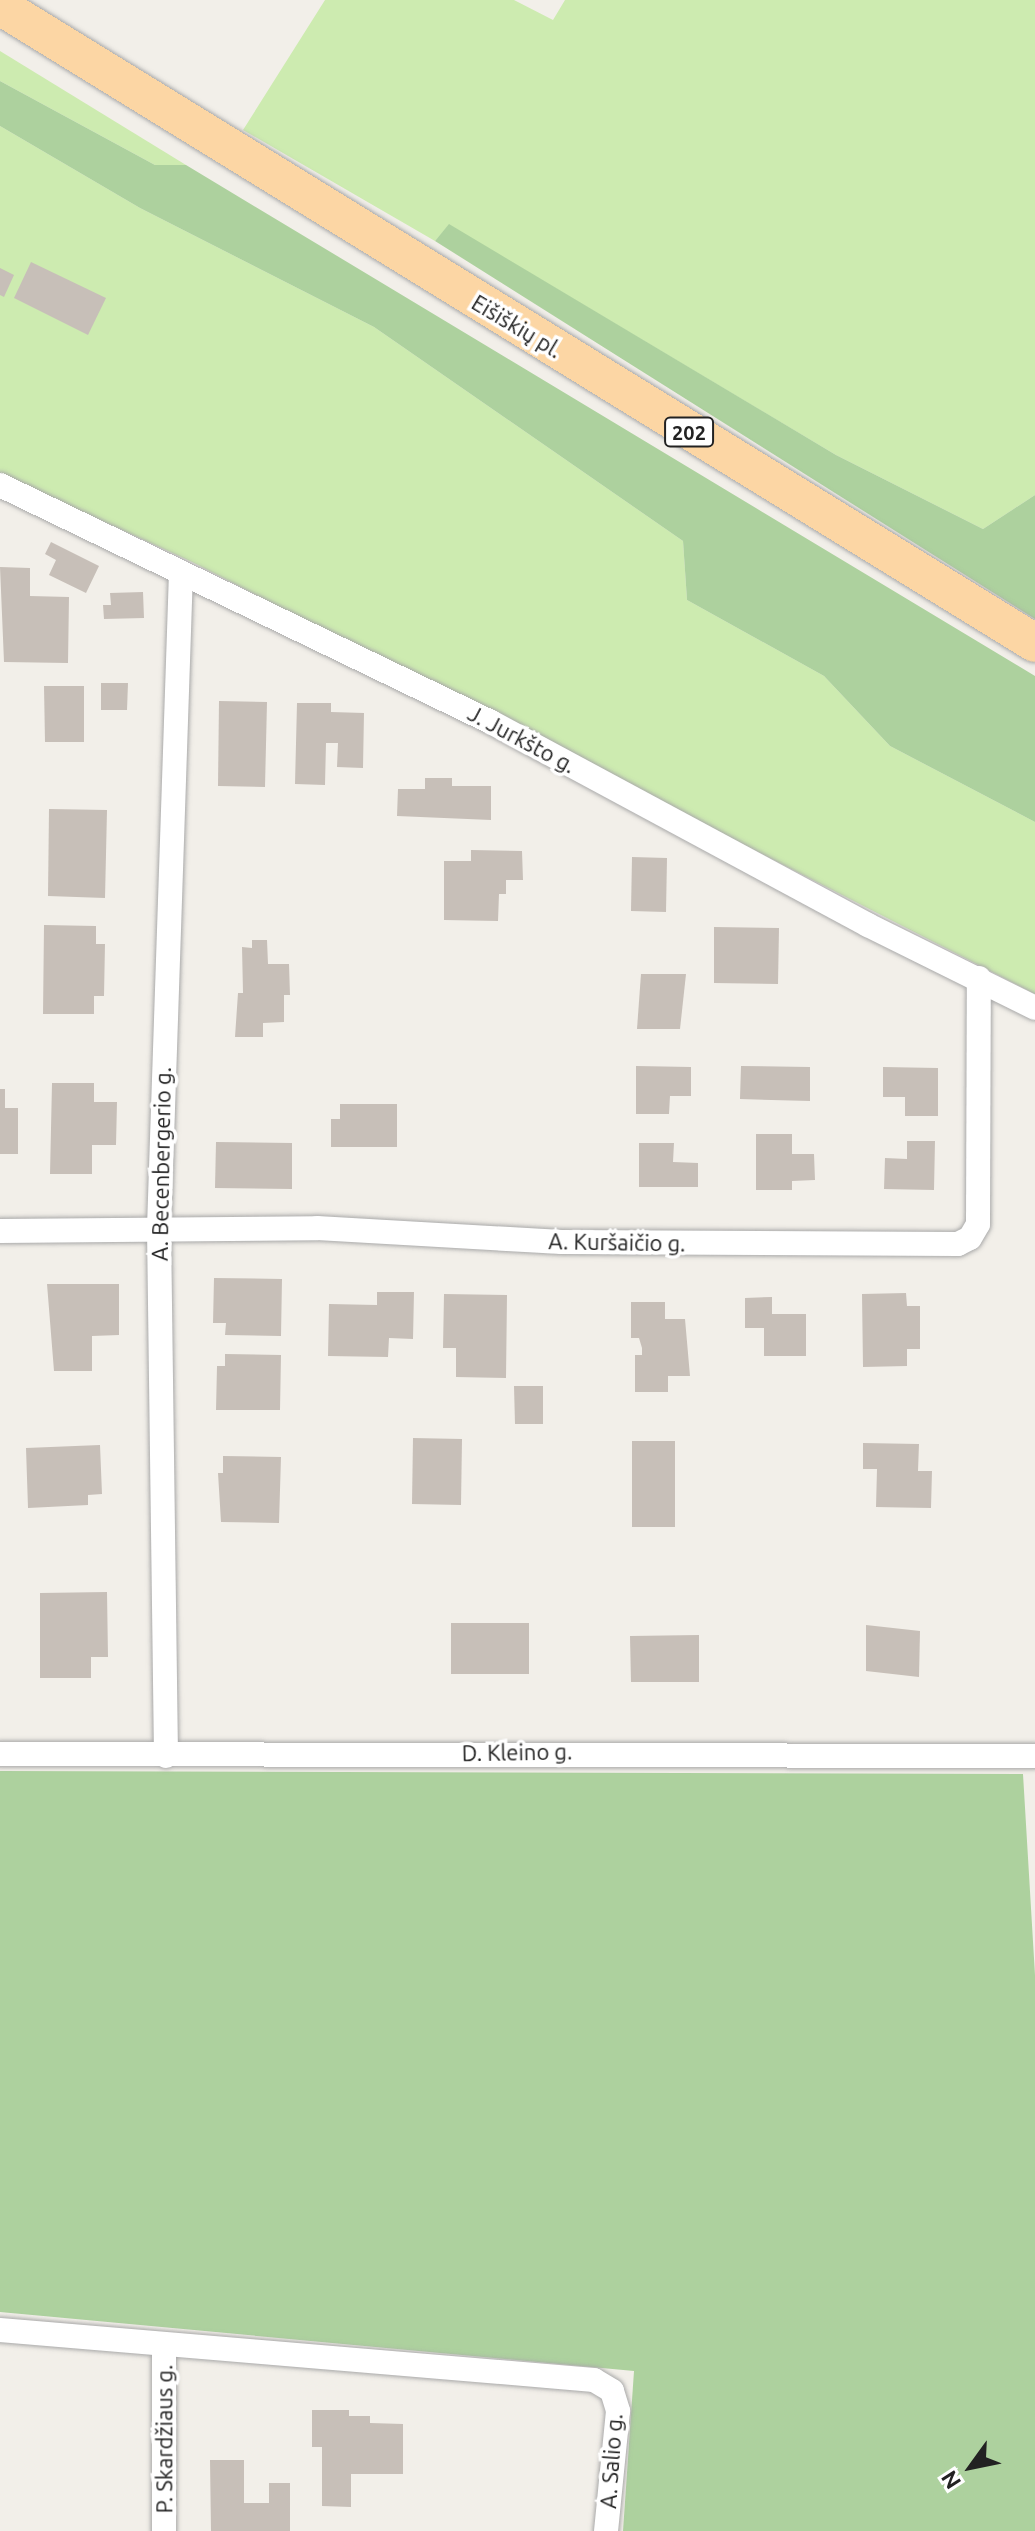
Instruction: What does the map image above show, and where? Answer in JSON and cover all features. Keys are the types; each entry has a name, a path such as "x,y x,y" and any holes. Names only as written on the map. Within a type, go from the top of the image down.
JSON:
{"main road":[{"name":"Eišiškių pl.","path":"0,6 1035,643"}],"street":[{"name":"J. Jurkšto g.","path":"0,485 491,722 868,925 1035,1008"},
{"name":"A. Becenbergerio g.","path":"166,1756 159,1228 181,572"},
{"name":"A. Kuršaičio g.","path":"0,1231 317,1228 562,1242 958,1244 978,1224 979,978"},
{"name":"D. Kleino g.","path":"0,1754 166,1756 622,1751 1035,1756"},
{"path":"0,2330 164,2347"},
{"name":"A. Salio g.","path":"164,2347 594,2380 612,2391 618,2411 606,2531"},
{"name":"P. Skardžiaus g.","path":"164,2347 164,2531"}],"green space":[{"path":"325,0 514,0 553,20 565,0 1035,0 1035,495 983,529 836,455 449,225 435,241 243,130"},
{"path":"0,51 186,165 155,165 0,81"},
{"path":"0,81 155,165 186,165 1035,676 1035,822 890,746 824,676 687,600 683,541 374,327 140,208 0,126"},
{"path":"0,126 140,208 374,327 683,541 687,600 824,676 890,746 1035,822 1035,994 192,562 0,474"},
{"path":"449,224 836,455 983,529 1035,495 1035,619 435,241"},
{"path":"0,1771 1023,1774 1035,1975 1035,2531 623,2531 634,2371 0,2312"}],"building":[{"path":"31,262 106,298 88,335 14,298"},
{"path":"0,268 14,275 4,297 0,295"},
{"path":"51,542 99,566 86,593 49,575 56,560 45,554"},
{"path":"0,567 30,568 30,596 69,597 68,663 4,662"},
{"path":"143,592 144,618 104,619 103,605 111,605 110,593"},
{"path":"101,683 128,683 127,710 101,710"},
{"path":"44,686 84,686 84,742 45,742"},
{"path":"219,701 267,702 265,787 218,786"},
{"path":"297,703 331,703 331,712 364,713 363,768 337,767 338,743 326,743 325,785 295,784"},
{"path":"425,778 452,778 452,786 491,786 491,820 397,816 398,789 425,789"},
{"path":"49,809 107,810 105,898 48,896"},
{"path":"471,850 522,851 523,880 506,880 506,894 499,894 498,921 444,920 444,861 471,861"},
{"path":"632,857 667,858 666,912 631,911"},
{"path":"44,925 96,926 96,944 105,944 104,996 94,996 94,1014 43,1014"},
{"path":"714,927 779,928 778,984 714,983"},
{"path":"252,940 267,940 268,964 289,964 290,995 284,995 284,1022 263,1023 263,1037 235,1037 238,993 243,993 242,947 252,948"},
{"path":"641,974 686,974 680,1029 637,1029"},
{"path":"636,1066 691,1067 691,1096 670,1096 669,1114 636,1114"},
{"path":"741,1066 810,1067 810,1101 740,1099"},
{"path":"883,1067 938,1068 938,1116 905,1116 905,1097 883,1097"},
{"path":"52,1083 94,1083 94,1102 117,1102 116,1145 92,1145 92,1174 50,1174"},
{"path":"0,1089 5,1089 5,1108 18,1108 18,1154 0,1154"},
{"path":"340,1104 397,1104 397,1147 331,1147 331,1119 340,1119"},
{"path":"756,1134 792,1134 792,1154 814,1154 815,1180 792,1181 792,1190 756,1190"},
{"path":"907,1141 935,1141 934,1190 884,1189 885,1158 907,1159"},
{"path":"216,1142 292,1143 292,1189 215,1188"},
{"path":"639,1143 674,1143 673,1162 698,1163 698,1187 639,1187"},
{"path":"214,1278 282,1279 281,1336 225,1335 226,1323 213,1323"},
{"path":"47,1284 119,1284 119,1335 92,1336 92,1371 54,1371"},
{"path":"377,1292 414,1292 413,1339 389,1338 388,1357 328,1356 329,1304 377,1305"},
{"path":"906,1293 907,1306 920,1306 920,1349 907,1349 907,1366 863,1367 862,1294"},
{"path":"444,1294 507,1295 506,1378 456,1377 456,1348 443,1348"},
{"path":"772,1297 772,1314 806,1314 806,1356 764,1356 764,1328 745,1328 745,1298"},
{"path":"631,1302 665,1302 665,1319 685,1319 690,1376 668,1376 668,1392 635,1392 635,1355 642,1355 642,1348 639,1338 631,1338"},
{"path":"225,1354 281,1355 280,1410 216,1410 217,1366 225,1366"},
{"path":"514,1386 543,1386 543,1424 515,1424"},
{"path":"413,1438 462,1439 461,1505 412,1504"},
{"path":"632,1441 675,1441 675,1527 632,1527"},
{"path":"863,1443 919,1444 918,1471 932,1471 931,1508 876,1507 877,1469 863,1469"},
{"path":"100,1445 102,1494 88,1495 88,1505 28,1508 26,1448"},
{"path":"223,1456 281,1457 279,1523 221,1522 218,1473 223,1473"},
{"path":"107,1592 108,1657 91,1657 91,1678 40,1678 40,1593"},
{"path":"451,1623 529,1623 529,1674 451,1674"},
{"path":"866,1625 920,1631 919,1677 866,1671"},
{"path":"699,1635 699,1682 631,1682 630,1636"},
{"path":"312,2410 349,2410 349,2416 370,2416 370,2423 403,2424 403,2474 351,2474 351,2507 322,2506 322,2447 312,2447"},
{"path":"210,2460 244,2460 244,2503 269,2503 269,2483 290,2483 290,2531 211,2531"}]}
